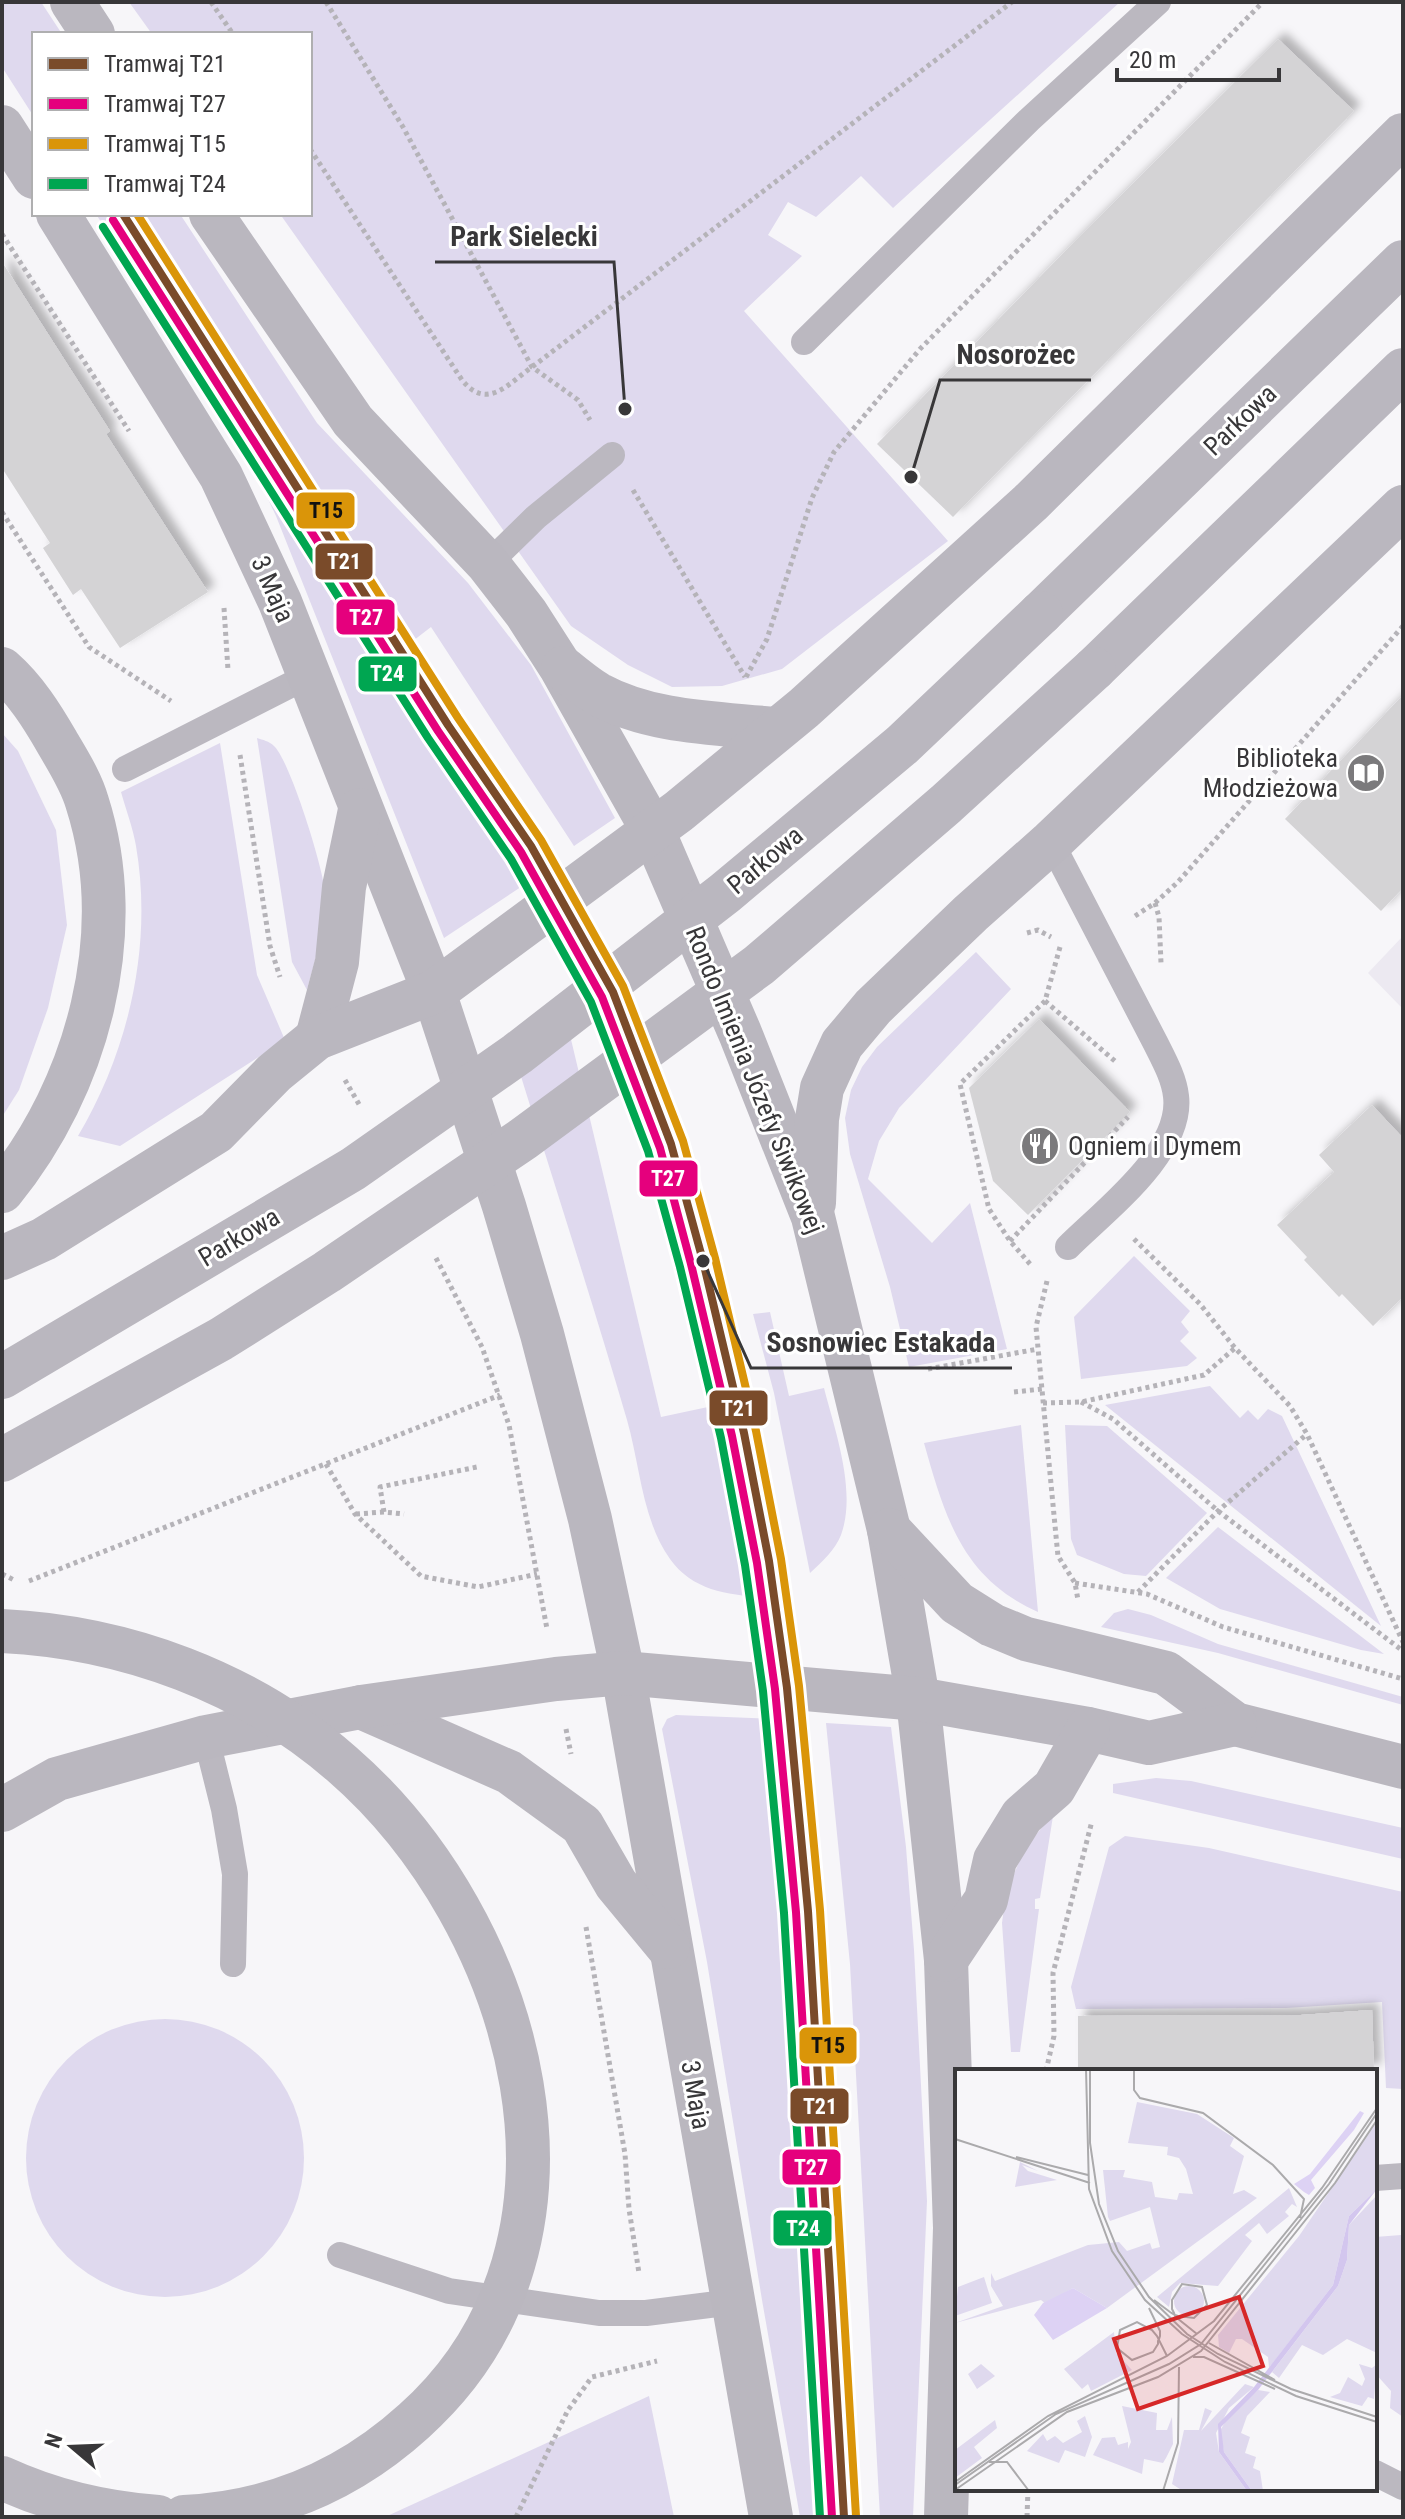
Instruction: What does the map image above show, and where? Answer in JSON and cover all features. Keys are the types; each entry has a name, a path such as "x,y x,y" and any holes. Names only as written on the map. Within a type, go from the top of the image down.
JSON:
{"street":[{"path":"72,2 92,32"},
{"path":"2,127 32,174"},
{"path":"2,1258 54,1233 216,1132 274,1073 317,1038 434,992 653,831 804,708 1030,503 1403,135"},
{"name":"3 Maja","path":"59,216 221,476 280,602 434,992"},
{"path":"212,216 353,421 488,564 526,613 560,666 653,831"},
{"name":"Parkowa","path":"2,1377 353,1169 517,1054 737,884 902,745 1403,262"},
{"path":"2,1460 221,1339 327,1272 523,1139 759,965 946,804 1094,669 1403,370"},
{"path":"813,1217 817,1119 822,1088 842,1044 873,1007 971,913 1051,842 1403,507"},
{"path":"560,666 598,694 631,708 671,718 775,729"},
{"path":"2,669 41,715 87,799 99,848 104,899 103,954 93,1003 78,1052 60,1099 34,1146 2,1191"},
{"path":"317,1038 337,962 344,887 360,810"},
{"name":"Rondo Imienia Józefy Siwikowej","path":"653,831 740,1033 813,1217 889,1530 918,1699"},
{"path":"434,992 542,1334 590,1519 623,1673"},
{"path":"889,1530 957,1603 992,1625 1026,1639 1166,1673 1235,1724 1403,1767"},
{"path":"2,1631 44,1633 89,1641 180,1667 222,1685 265,1709 342,1764 407,1831 459,1905 497,1991 512,2035 522,2081 528,2174 524,2217 514,2261 499,2303 481,2340 455,2379 422,2415 387,2445 345,2473 260,2507 217,2516 184,2517"},
{"path":"2,1810 57,1779 206,1737 361,1707 556,1679 623,1673 918,1699 1149,1743 1235,1724"},
{"name":"3 Maja","path":"623,1673 771,2517"},
{"path":"918,1699 946,1960 955,2228 946,2517"},
{"path":"361,1707 509,1772 582,1825 616,1884 670,1950"},
{"path":"946,1960 986,1900 995,1860 1022,1816 1054,1788 1088,1729"},
{"path":"2,2478 31,2492 78,2505 142,2516"}],"lane":[{"path":"804,342 1029,120 1158,2"},
{"path":"488,564 536,517 612,455"},
{"path":"125,769 310,675"},
{"path":"1051,842 1156,1044 1177,1097 1174,1118 1164,1144 1152,1162 1068,1247"},
{"path":"206,1737 224,1809 235,1874 233,1964"},
{"path":"1377,2178 1403,2176"},
{"path":"340,2255 449,2291 599,2313 646,2313 733,2302"},
{"path":"1377,2474 1403,2487"}],"path":[{"path":"211,2 232,32"},
{"path":"326,2 403,127 532,367"},
{"path":"312,152 467,387 479,395 495,394 1012,2"},
{"path":"746,678 767,639 812,498 834,452 920,349 1263,2"},
{"path":"2,512 89,647 209,725"},
{"path":"1129,919 1146,910 1178,882 1403,626"},
{"path":"1046,1283 1010,1241 989,1209 960,1084 1045,1001 1060,946"},
{"path":"1045,1001 1118,1064"},
{"path":"1010,1241 1134,1110"},
{"path":"1105,1210 1200,1304 1235,1348 1290,1406 1307,1434 1403,1642"},
{"path":"1068,1247 1046,1283 1037,1316 1038,1349 1058,1556 1075,1583 1079,1604"},
{"path":"1043,1403 1081,1402 1204,1375 1235,1348"},
{"path":"928,1369 1038,1349"},
{"path":"1014,1392 1042,1389"},
{"path":"26,1585 29,1580 47,1572 500,1395"},
{"path":"1081,1402 1113,1419 1218,1511 1403,1651"},
{"path":"1138,1592 1218,1511 1307,1434"},
{"path":"326,1464 355,1514 421,1576 478,1587 537,1574"},
{"path":"384,1512 380,1487 477,1467"},
{"path":"355,1514 404,1514"},
{"path":"1075,1583 1138,1592 1223,1627 1403,1679"},
{"path":"1046,2069 1054,2036 1053,1973 1093,1812"},
{"path":"516,2517 568,2410 592,2377 657,2361"},
{"path":"1027,2517 1028,2491"}],"shaded area":[{"path":"2,2 41,2 61,32 32,32 32,114 2,67"},
{"path":"129,2 1120,2 893,208 861,176 816,217 788,202 768,235 802,256 744,311 948,541 782,669 722,686 672,687 628,665 571,626 281,216 312,216 312,32 151,32"},
{"path":"97,216 181,216 317,423 468,583 531,665 615,818 574,846 431,627 392,657 536,877 444,938 276,516 250,461"},
{"path":"2,733 18,751 56,830 67,925 48,1008 19,1090 2,1117"},
{"path":"257,738 274,746 281,756 305,815 323,879 324,916 307,990 292,962"},
{"path":"220,743 257,975 285,1040 120,1146 78,1136 111,1068 123,1033 139,959 140,883 135,839 121,792"},
{"path":"1403,936 1403,1009 1368,973"},
{"path":"976,952 1011,989 899,1108 879,1141 868,1179 932,1243 970,1203 1007,1349 909,1367 890,1287 850,1154 845,1118 851,1090 862,1067 877,1047"},
{"path":"569,1031 661,1417 722,1404 762,1597 711,1589 689,1578 670,1559 653,1527 627,1420 519,1070"},
{"path":"1134,1256 1190,1311 1181,1322 1189,1332 1180,1341 1197,1358 1187,1366 1081,1379 1074,1317"},
{"path":"770,1312 789,1396 824,1388 846,1480 847,1500 841,1535 832,1551 810,1573 774,1393 753,1314"},
{"path":"1210,1386 1240,1418 1248,1410 1258,1420 1268,1409 1282,1416 1381,1626 1105,1405"},
{"path":"1021,1425 1038,1612 991,1582 974,1563 949,1520 924,1443"},
{"path":"1065,1425 1107,1426 1207,1513 1146,1576 1124,1574 1077,1555 1071,1539"},
{"path":"1218,1527 1384,1654 1220,1609 1166,1578"},
{"path":"1128,1609 1151,1615 1218,1644 1403,1697 1403,1705 1218,1653 1101,1627 1114,1613"},
{"path":"676,1715 777,1719 816,2260 830,2517 800,2517 707,1962 662,1729 667,1719"},
{"path":"826,1723 891,1727 906,1847 927,2201 913,2517 880,2517 850,1964"},
{"path":"1156,1778 1191,1781 1403,1828 1403,1859 1113,1793 1113,1784"},
{"path":"1053,1816 1040,1898 1035,1899 1035,1909 1039,1909 1020,2052 1011,2052 1002,1923 1004,1908 1018,1865 1033,1839"},
{"path":"1125,1836 1209,1848 1403,1892 1403,2089 1386,2088 1382,2002 1286,2008 1076,2009 1071,1987 1109,1847"},
{"path":"165,2019 192,2022 218,2030 242,2043 263,2060 280,2081 293,2105 301,2131 304,2158 301,2185 293,2211 280,2235 263,2256 242,2273 218,2286 192,2294 165,2297 138,2294 112,2286 88,2273 67,2256 50,2235 37,2211 29,2185 26,2158 29,2131 37,2105 50,2081 67,2060 88,2043 112,2030 138,2022"},
{"path":"1403,2214 1403,2417 1390,2408 1391,2391 1377,2375 1377,2237 1401,2235"},
{"path":"649,2396 674,2517 385,2517"}],"building":[{"path":"1278,39 1354,111 953,517 877,444"},
{"path":"2,262 110,431 106,434 208,592 120,648 81,589 73,595 43,548 50,543 2,468"},
{"name":"Biblioteka Młodzieżowa","path":"1403,695 1403,888 1381,911 1285,819"},
{"name":"Ogniem i Dymem","path":"1039,1019 1130,1112 1028,1215 993,1181 969,1088"},
{"path":"1372,1105 1403,1138 1403,1297 1373,1326 1342,1294 1339,1297 1277,1225 1334,1172 1319,1155"},
{"path":"1372,2010 1374,2069 1078,2069 1078,2016 1301,2015"}],"tram line":[{"name":"T21","path":"124,216 448,725 531,846 613,992 671,1144 744,1433 769,1561 787,1688 808,1911 844,2517"},
{"name":"T15","path":"138,216 458,718 541,840 623,986 683,1141 715,1258 756,1431 781,1559 799,1686 820,1910 856,2516"},
{"name":"T27","path":"113,220 438,731 521,852 602,997 660,1148 732,1436 757,1563 775,1689 796,1912 832,2517"},
{"name":"T24","path":"103,227 428,738 511,859 591,1002 648,1151 680,1267 721,1438 745,1565 763,1691 784,1913 820,2517"}],"place":[{"name":"Park Sielecki","path":"625,409"},
{"name":"Nosorożec","path":"911,477"},
{"name":"Biblioteka Młodzieżowa","path":"1366,773"},
{"name":"Ogniem i Dymem","path":"1040,1146"},
{"name":"Sosnowiec Estakada","path":"703,1261"}]}
